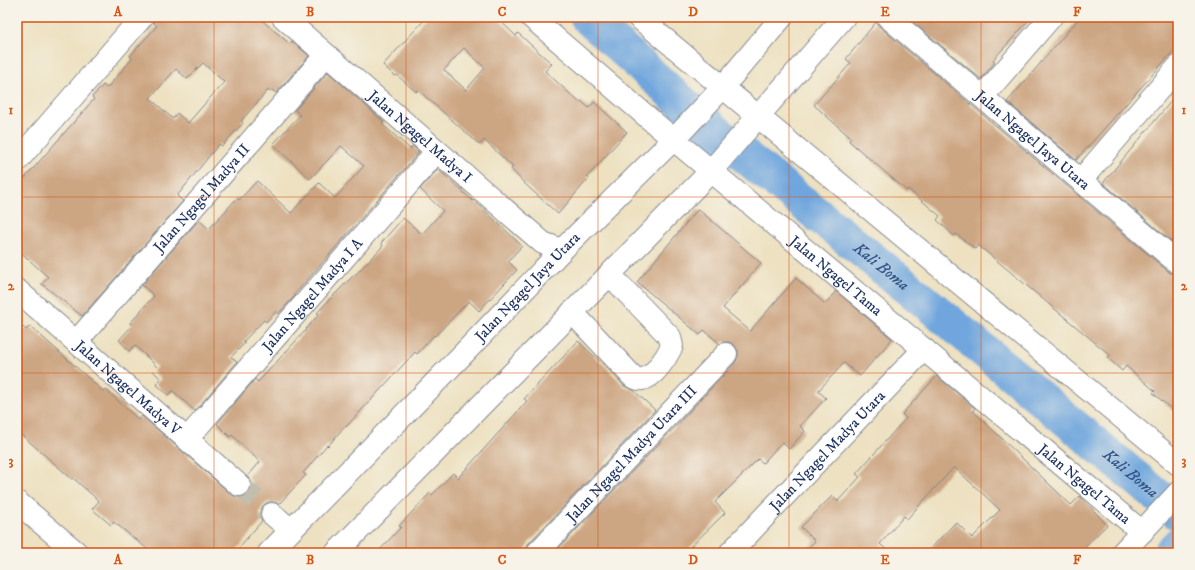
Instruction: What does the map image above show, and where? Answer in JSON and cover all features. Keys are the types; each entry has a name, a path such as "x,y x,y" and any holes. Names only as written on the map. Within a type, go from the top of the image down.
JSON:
{"street":[{"path":"17,161 142,17"},
{"name":"Jalan Ngagel Madya I","path":"283,17 543,243 562,250"},
{"name":"Jalan Ngagel Tama","path":"531,17 677,135 924,349 1146,528"},
{"path":"638,17 716,93 751,124 1178,464"},
{"name":"Jalan Ngagel Jaya Utara","path":"268,553 466,352 562,250 677,135 716,93 782,17"},
{"path":"336,553 610,275 714,167 844,17"},
{"name":"Jalan Ngagel Jaya Utara","path":"888,17 983,96 1178,264"},
{"path":"983,96 1051,17"},
{"name":"Jalan Ngagel Madya II","path":"76,342 326,55"},
{"path":"1081,180 1178,67"},
{"name":"Jalan Ngagel Madya I A","path":"186,439 437,151"},
{"path":"572,312 633,377 640,380 647,378 666,359 672,346 670,337 610,275"},
{"name":"Jalan Ngagel Madya V","path":"17,290 239,485"},
{"name":"Jalan Ngagel Madya Utara","path":"730,553 924,349"},
{"name":"Jalan Ngagel Madya Utara III","path":"537,553 726,354"},
{"path":"1122,553 1178,493"},
{"path":"17,502 77,553"},
{"path":"272,514 291,530"}],"building":[{"path":"154,17 258,17 290,44 292,41 309,56 276,93 272,90 270,92 268,90 241,121 243,123 222,146 219,144 177,196 183,201 82,316 42,284 48,277 17,249 17,187 94,99 92,97 103,85 107,88 132,59 130,56 157,26 153,22","holes":["203,63 224,82 188,123 177,113 173,119 150,98 176,69 187,79"]},
{"path":"427,17 496,17 516,36 518,33 552,64 545,71 580,103 581,101 589,108 594,102 627,132 587,177 589,178 558,214 525,184 511,169 513,167 484,140 480,145 418,90 416,92 383,65","holes":["464,48 485,68 466,90 444,70"]},
{"path":"907,17 1032,17 993,60 995,62 981,79"},
{"path":"1080,17 1178,17 1178,46 1076,160 1007,102"},
{"path":"876,22 963,98 1170,273 1178,275 1178,415 1153,393 1155,391 1126,366 1122,371 1108,358 1110,355 978,245 975,249 956,234 954,236 937,220 940,216 908,189 907,191 849,141 851,138 814,105 851,63 846,59"},
{"path":"328,72 384,122 382,124 410,149 413,146 419,152 294,295 295,296 278,314 276,311 266,322 264,320 243,342 245,343 231,357 237,362 195,411 173,391 168,395 156,384 161,379 153,371 157,367 135,345 129,351 119,340 133,325 130,323 154,296 142,285 199,220 209,229 237,198 239,200 257,181 291,213 319,183 335,198 364,166 341,146 310,179 273,144 300,115 295,110"},
{"path":"1178,93 1178,247 1103,183"},
{"path":"438,169 473,201 474,200 522,246 508,261 517,270 479,311 469,301 417,354 415,352 346,427 345,426 328,446 327,445 303,473 306,475 279,504 268,502 263,506 260,512 260,518 262,521 234,553 152,553 114,522 111,525 92,509 99,501 17,431 17,321 26,330 30,326 103,391 105,389 139,420 142,416 231,494 237,497 243,497 248,494 251,488 251,481 248,476 260,462 232,435 230,437 217,424 255,379 258,382 306,330 319,314 317,313 383,246 381,243 403,218 422,234 443,211 420,189"},
{"path":"698,209 761,263 723,308 750,331 796,278 825,304 836,291 892,339 860,376 844,363 818,391 826,398 800,426 805,431 789,449 782,442 763,463 758,459 715,502 725,513 684,553 554,553 674,428 735,363 738,357 738,351 734,345 729,342 723,342 720,344 704,330 700,335 637,282"},
{"path":"578,341 624,386 633,390 655,410 528,544 525,553 377,553 401,527 399,526 430,493 432,495 453,473 458,478 527,401 524,399"},
{"path":"937,376 975,408 973,411 1071,505 1080,496 1107,525 1078,553 926,553 956,522 972,538 1000,510 954,467 907,519 904,516 880,544 890,553 803,553 815,541 801,527 832,496 838,501 860,477 856,474 906,418 902,414"}],"waterway":[{"name":"Kali Boma","path":"587,17 676,97 746,157 928,304 1178,513"},
{"path":"1170,553 1178,545"}],"tunnel":[{"path":"239,485 272,514"}]}
